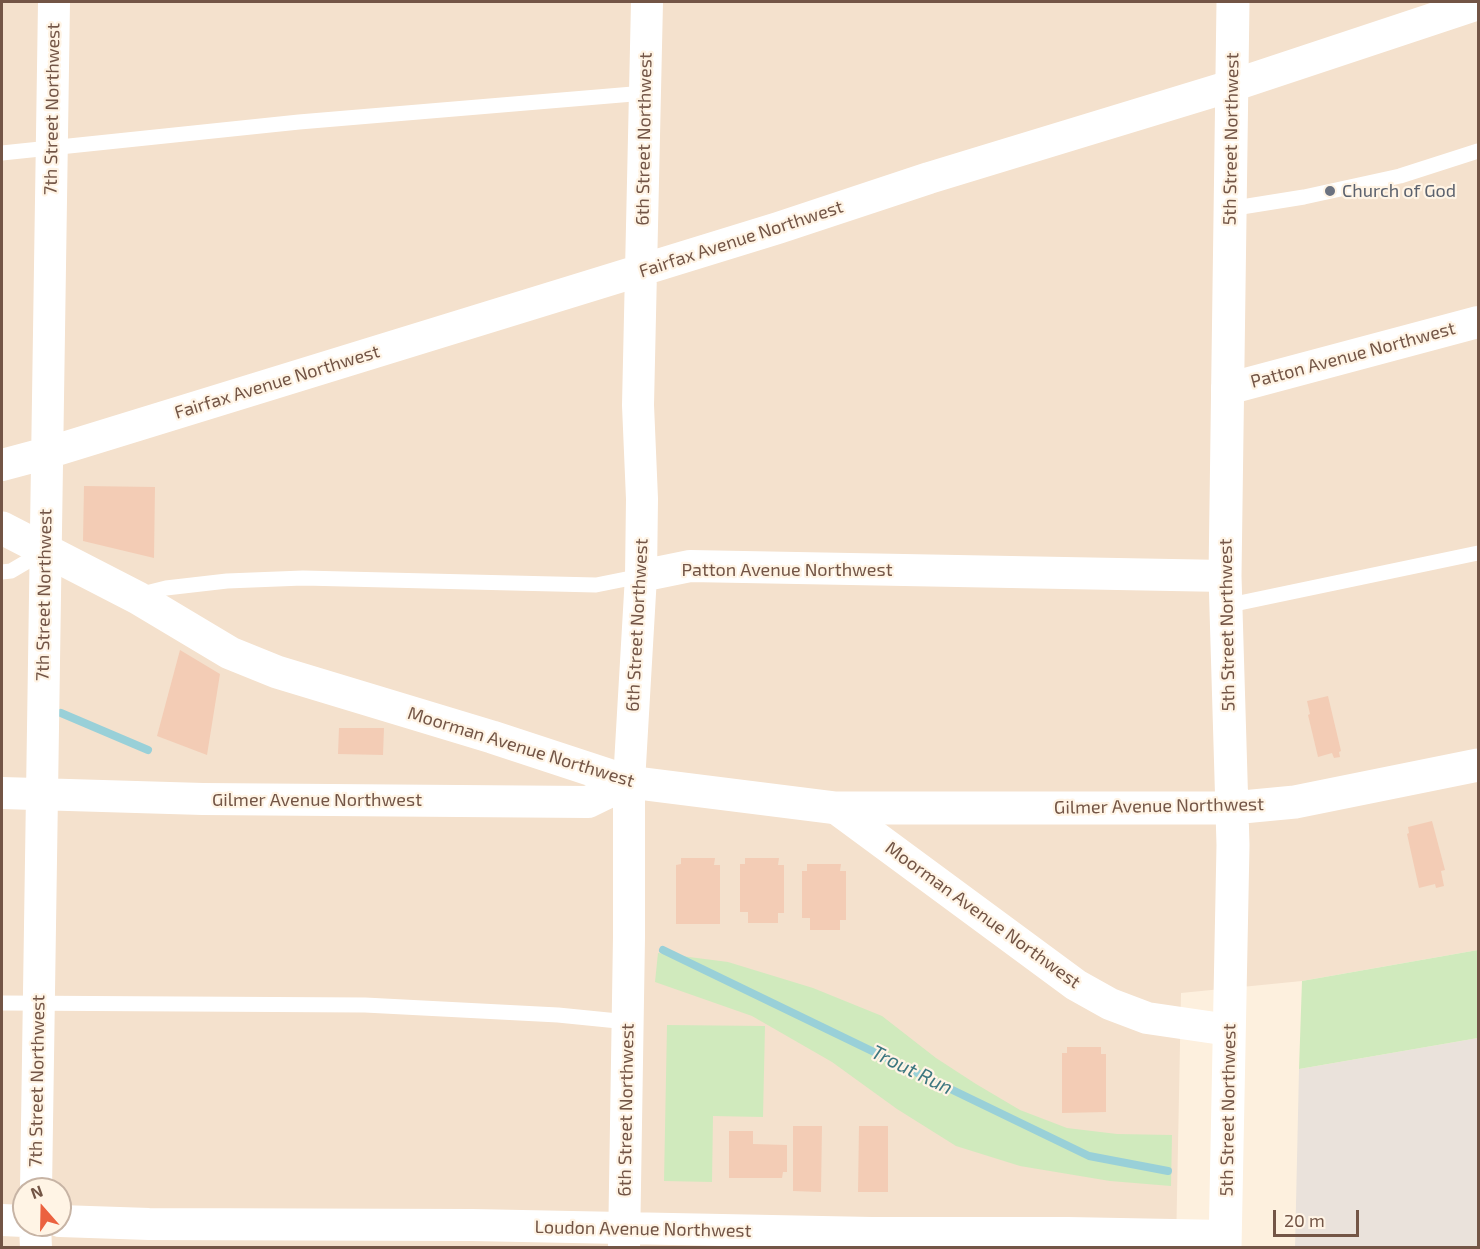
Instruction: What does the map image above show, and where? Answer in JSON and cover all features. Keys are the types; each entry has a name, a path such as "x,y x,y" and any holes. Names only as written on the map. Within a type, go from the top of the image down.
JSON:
{"street":[{"name":"7th Street Northwest","path":"36,1177 54,2"},
{"name":"6th Street Northwest","path":"624,1238 629,782 641,576 642,499 638,405 646,2"},
{"name":"5th Street Northwest","path":"1225,1242 1233,845 1225,591 1233,2"},
{"name":"Fairfax Avenue Northwest","path":"2,465 641,271 929,178 1231,86 1479,4"},
{"name":"Patton Avenue Northwest","path":"1227,389 1479,322"},
{"name":"Moorman Avenue Northwest","path":"2,528 138,598 231,652 277,672 492,737 629,782 836,808 1076,985 1110,1004 1147,1018 1229,1030"},
{"name":"Patton Avenue Northwest","path":"641,576 690,566 1225,591"},
{"name":"Gilmer Avenue Northwest","path":"836,808 1232,808 1295,802 1479,765"},
{"name":"Gilmer Avenue Northwest","path":"2,793 202,799 588,802 629,782"},
{"name":"Loudon Avenue Northwest","path":"72,1221 624,1238 872,1240 1068,1233 1225,1242"}],"lane":[{"path":"2,153 299,122 645,93"},
{"path":"1229,209 1304,197 1400,176 1479,151"},
{"path":"2,572 11,571 45,551"},
{"path":"1225,591 1479,553"},
{"name":"Patton Avenue Northwest","path":"138,598 166,588 303,578 596,585 641,576"},
{"path":"2,1004 365,1005 558,1015 628,1022"}],"shaded area":[{"path":"2,2 1478,2 1478,950 1302,981 1181,993 1176,1247 2,1248"},
{"path":"1478,1038 1478,1247 1295,1248 1299,1069"}],"green space":[{"path":"1478,950 1478,1038 1299,1069 1302,981"},
{"path":"658,953 728,962 813,988 882,1016 936,1058 976,1084 1020,1110 1067,1128 1117,1134 1172,1135 1171,1186 1110,1181 1020,1166 956,1146 897,1109 832,1062 752,1016 655,982"},
{"path":"667,1025 765,1026 763,1117 713,1116 712,1182 664,1181"}],"building":[{"path":"84,486 155,487 154,558 83,541"},
{"path":"180,650 220,674 207,755 157,736"},
{"path":"1328,696 1341,751 1339,752 1340,757 1334,758 1332,753 1318,757 1308,715 1310,714 1307,701"},
{"path":"339,728 384,728 383,755 338,754"},
{"path":"1432,821 1445,870 1441,871 1444,886 1436,888 1435,884 1419,888 1407,834 1409,833 1408,827"},
{"path":"681,858 715,858 714,865 720,865 720,924 676,924 676,865 681,864"},
{"path":"745,858 779,858 778,865 784,865 784,913 778,913 778,923 748,923 748,912 740,912 740,864 745,864"},
{"path":"807,864 841,864 840,871 846,871 846,920 840,920 840,930 810,930 810,918 802,918 802,871 807,871"},
{"path":"1067,1047 1101,1047 1101,1054 1106,1054 1106,1112 1062,1113 1062,1053 1067,1053"},
{"path":"793,1126 822,1126 821,1192 793,1191"},
{"path":"859,1126 888,1126 888,1192 858,1192"},
{"path":"729,1131 753,1131 753,1144 787,1145 787,1172 783,1172 782,1178 729,1178"}],"waterway":[{"name":"Trout Run","path":"61,713 148,750"},
{"name":"Trout Run","path":"663,950 1089,1156 1168,1171"}],"place":[{"name":"Church of God","path":"1330,191"}]}
